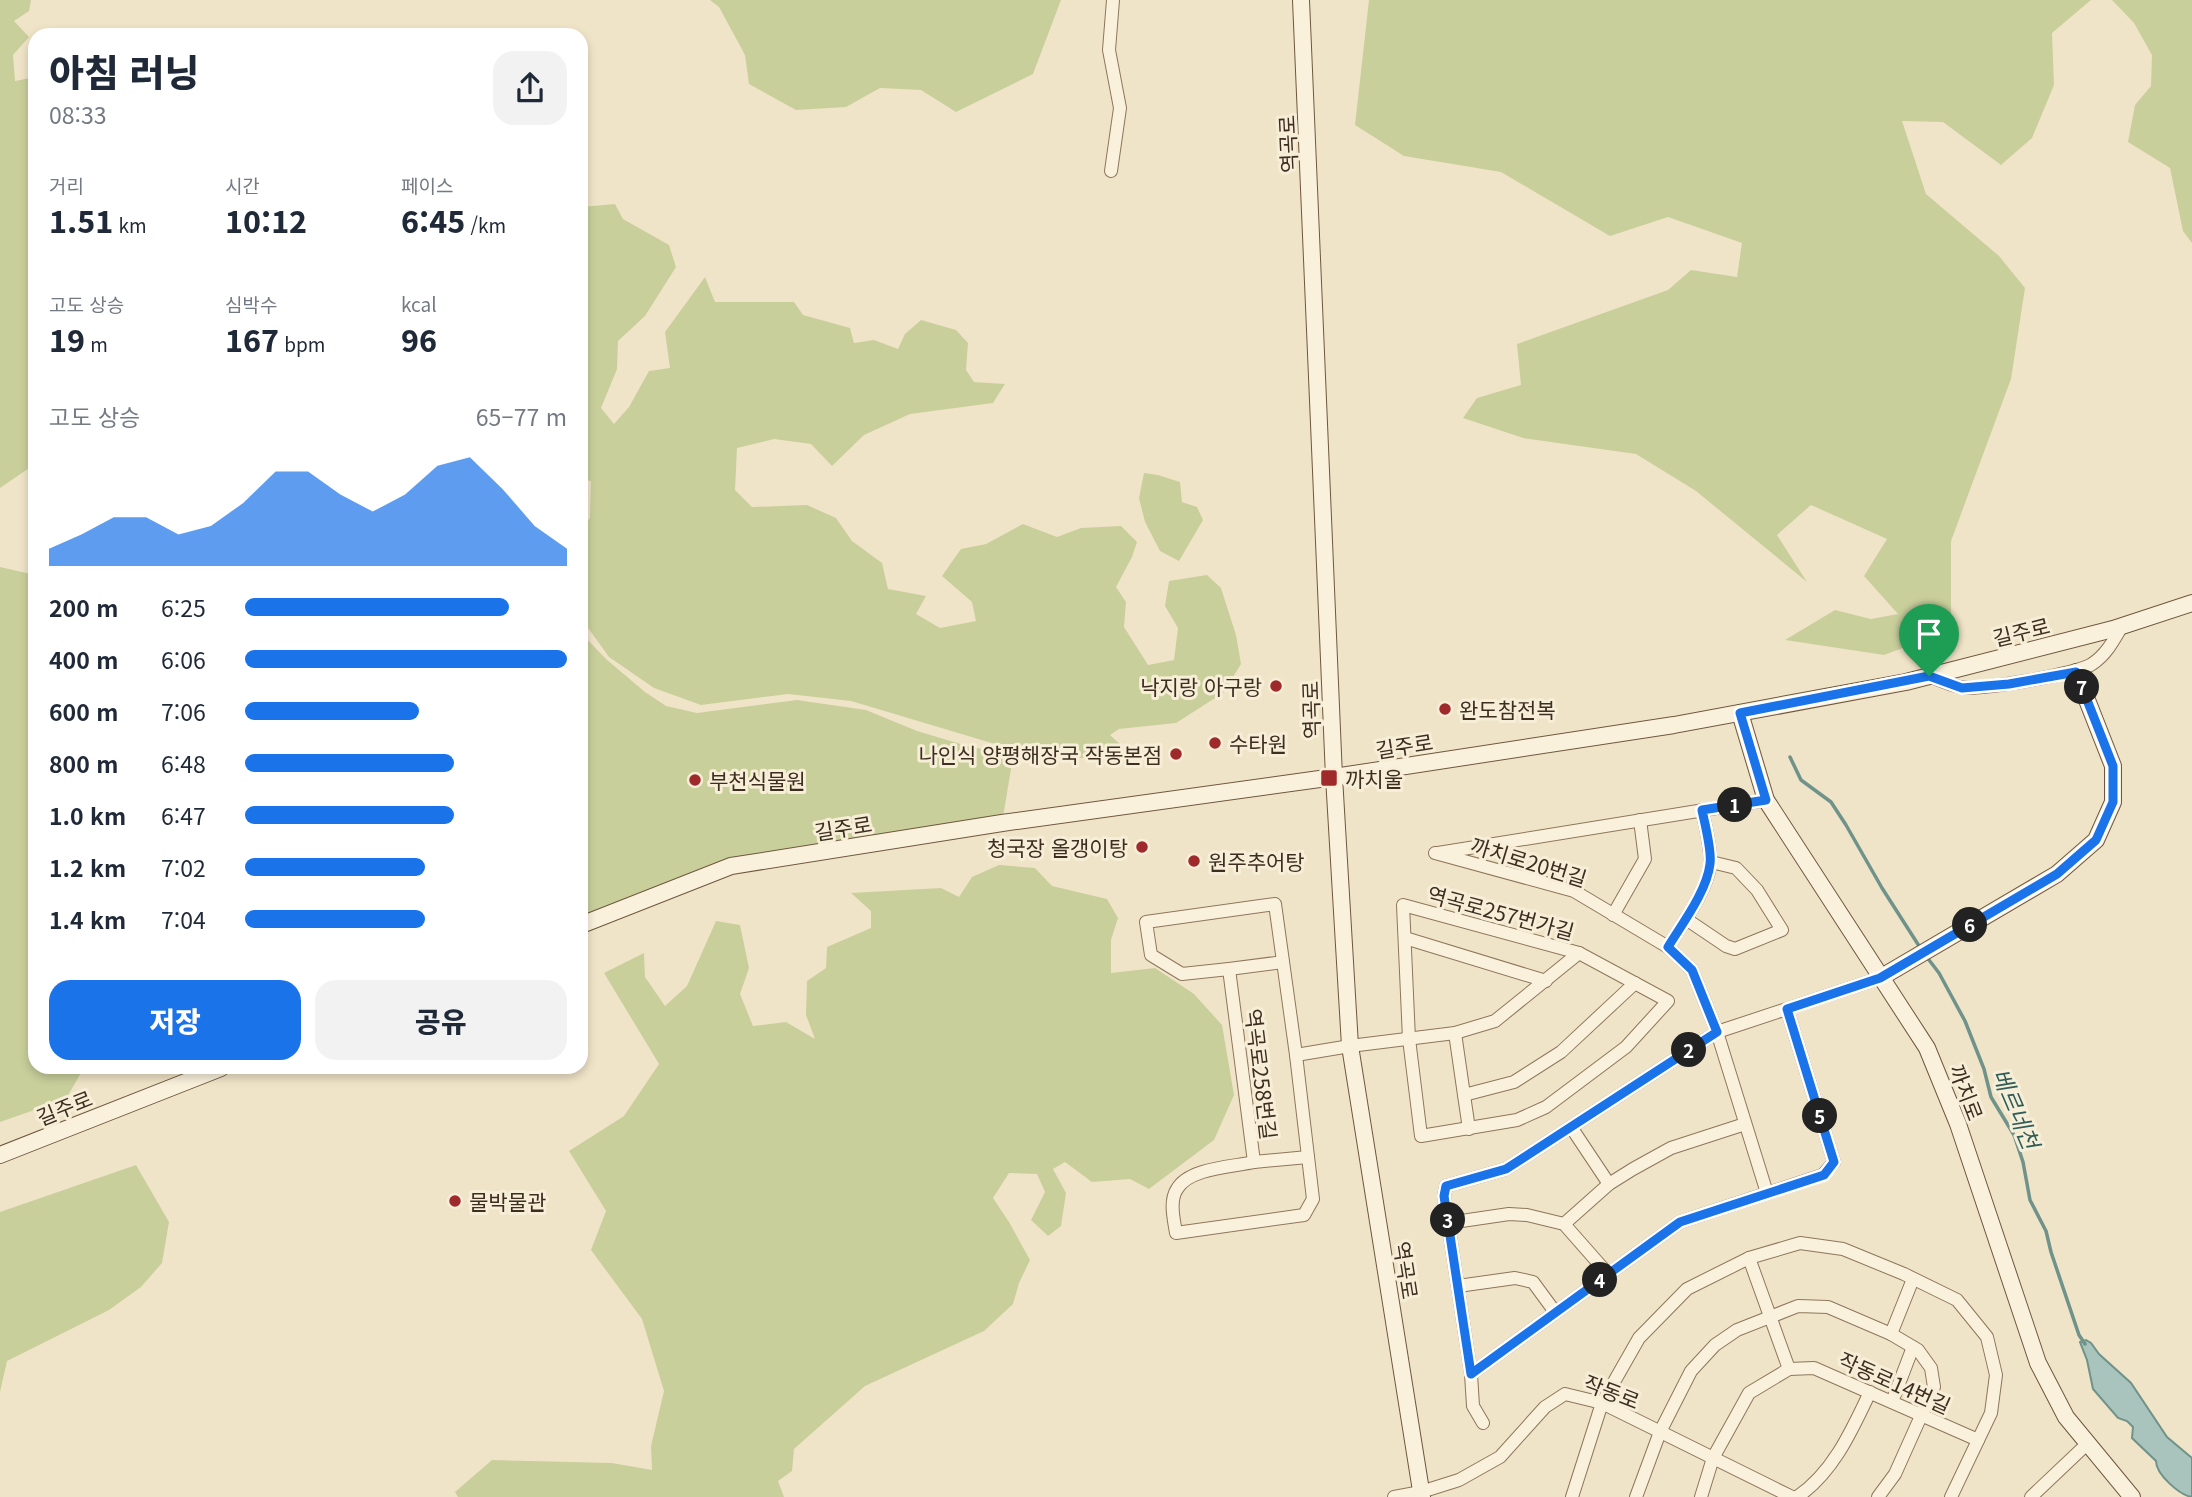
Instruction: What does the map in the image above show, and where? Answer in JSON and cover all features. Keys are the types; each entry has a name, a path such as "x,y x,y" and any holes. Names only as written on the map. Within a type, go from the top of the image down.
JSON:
{"street":[{"path":"1111,171 1120,108 1109,50 1113,0"},
{"name":"역곡로","path":"1301,0 1334,777 1350,1046 1422,1495"},
{"name":"길주로","path":"588,922 731,866 1002,823 1334,777 1674,725 1929,676 2122,626 2192,603"},
{"path":"1929,676 1962,688 2009,684 2076,672 2092,665 2108,650 2122,626"},
{"path":"1483,1423 1473,1406 1471,1374 1444,1196 1446,1186 1506,1169 1717,1032 1880,978 2057,874 2096,840 2113,802 2113,766 2076,672"},
{"name":"까치로","path":"1740,713 1766,800 1927,1048 1958,1124 2038,1363 2066,1416 2132,1497"},
{"path":"1614,915 1646,859 1640,820 1766,800"},
{"path":"1668,947 1706,880 1711,862 1702,810"},
{"name":"까치로20번길","path":"1640,820 1434,853 1574,891 1668,947 1692,970 1717,1032 1767,1193"},
{"path":"1686,919 1726,946 1735,949 1782,930 1757,890 1736,868 1711,862"},
{"name":"역곡로258번길","path":"1275,904 1283,962 1313,1199 1304,1215 1176,1233 1173,1211 1176,1190 1191,1174 1254,1162 1229,969 1182,974 1152,955 1146,922 1275,904"},
{"name":"역곡로257번가길","path":"1404,905 1579,953 1668,1001 1626,1047 1546,1107 1517,1120 1421,1136 1409,1039 1405,938 1404,905"},
{"path":"1405,938 1546,981"},
{"name":"역곡로258번길","path":"1296,1055 1455,1033 1495,1021 1579,953"},
{"path":"1229,969 1283,962"},
{"path":"1464,1095 1514,1082 1561,1052 1634,983"},
{"path":"1471,1374 1680,1222 1824,1175 1834,1162 1787,1009"},
{"path":"1455,1033 1469,1129"},
{"name":"길주로","path":"0,1155 206,1074"},
{"path":"1564,1224 1609,1184 1671,1148 1745,1124"},
{"path":"1571,1127 1609,1184"},
{"path":"1254,1162 1308,1157"},
{"path":"1448,1223 1510,1214 1527,1215 1564,1224 1608,1275"},
{"path":"1572,1497 1602,1404 1639,1338 1686,1289 1749,1258 1800,1243 1843,1249 1957,1300 1987,1337 1996,1375 1991,1413 1951,1497"},
{"path":"1701,1497 1713,1458 1749,1393 1789,1369 1749,1258"},
{"path":"1458,1286 1515,1278 1533,1282 1555,1312"},
{"path":"1891,1334 1913,1279"},
{"path":"1636,1497 1660,1432 1691,1371 1715,1345 1737,1329 1798,1306 1828,1307 1891,1334 1918,1350 1931,1368 1934,1387 1895,1474 1878,1497"},
{"path":"1892,1402 1913,1347"},
{"name":"작동로14번길","path":"1789,1369 1814,1368 1978,1440"},
{"path":"1795,1497 1812,1487 1832,1461 1870,1392"},
{"name":"작동로","path":"1394,1497 1422,1495 1459,1480 1500,1457 1545,1407 1565,1394 1602,1404 1795,1497"},
{"path":"2038,1494 2088,1443"}],"green space":[{"path":"0,0 31,0 29,11 14,21 28,38 13,55 15,81 28,78 28,469 0,488"},
{"path":"710,0 1061,0 1033,74 956,112 921,90 880,88 846,107 796,110 749,84 745,55 719,7"},
{"path":"1369,0 2091,0 2052,33 2054,85 2032,138 2001,165 1943,122 1902,121 1926,194 1999,256 2025,288 2011,379 1951,541 1951,630 1884,655 1785,640 1835,610 1871,619 1898,614 1864,576 1887,539 1811,505 1777,535 1807,582 1696,491 1636,454 1523,438 1463,418 1477,398 1521,385 1517,344 1668,290 1691,270 1737,277 1742,243 1668,217 1610,236 1501,172 1404,156 1355,125"},
{"path":"2112,0 2192,0 2192,243 2183,231 2170,168 2128,142 2135,105 2151,86 2152,55 2134,23"},
{"path":"615,204 623,219 669,245 676,267 645,316 618,341 617,369 601,408 614,424 629,407 649,371 670,368 665,332 705,277 715,302 794,302 803,315 850,328 854,343 874,340 898,349 905,334 921,320 956,330 968,343 966,370 974,382 1005,384 993,403 910,414 864,435 832,466 811,444 774,439 737,448 735,490 752,507 807,505 836,518 852,541 882,563 888,589 926,596 916,614 940,628 976,621 972,602 942,576 961,549 986,544 1023,524 1057,537 1081,528 1121,526 1137,542 1116,587 1126,602 1124,627 1148,665 1174,660 1178,628 1165,606 1169,581 1207,575 1221,588 1236,635 1241,664 1223,693 1176,723 1119,729 1110,735 1122,746 1114,758 1081,758 1033,746 995,744 851,701 788,694 701,705 654,688 609,657 588,628 588,521 591,481 588,480 588,206"},
{"path":"1144,473 1180,482 1182,502 1197,507 1203,520 1179,561 1160,551 1145,522 1139,498"},
{"path":"0,567 28,573 28,1074 80,1074 66,1099 0,1122"},
{"path":"588,640 645,692 666,706 697,713 797,700 866,710 917,731 974,748 1014,751 1002,823 731,866 588,922"},
{"path":"999,865 1035,868 1052,886 1107,899 1118,918 1111,940 1111,973 1155,968 1194,994 1222,1025 1234,1095 1214,1140 1149,1189 1130,1179 1092,1182 1065,1162 1053,1169 1066,1193 1061,1226 1048,1236 1031,1220 1045,1192 1037,1174 1009,1173 993,1198 1030,1260 1013,1304 984,1331 865,1386 794,1449 792,1471 778,1481 784,1497 458,1497 455,1492 492,1460 612,1463 652,1470 651,1446 664,1391 642,1319 591,1250 606,1211 569,1151 624,1116 659,1064 604,973 644,953 645,977 665,1006 687,986 716,921 740,925 749,968 740,994 753,1026 786,1022 815,1039 806,1015 807,981 826,968 827,947 871,928 871,911 851,893 941,888 959,897 972,877"},
{"path":"136,1165 169,1222 162,1263 141,1287 109,1310 7,1361 0,1392 0,1212"}],"water":[{"path":"2086,1340 2131,1383 2167,1437 2192,1458 2192,1497 2164,1478 2156,1461 2132,1438 2133,1427 2118,1418 2093,1389 2080,1342"}],"waterway":[{"name":"베르네천","path":"1790,757 1801,780 1831,802 1921,949"},
{"name":"베르네천","path":"1926,956 1939,973 1965,1021 1984,1069 1991,1097 2014,1135 2023,1162 2030,1200 2046,1231 2079,1335 2085,1344"}],"place":[{"name":"낙지랑 아구랑","path":"1276,686"},
{"name":"완도참전복","path":"1445,709"},
{"name":"수타원","path":"1215,743"},
{"name":"나인식 양평해장국 작동본점","path":"1176,754"},
{"name":"까치울","path":"1329,778"},
{"name":"부천식물원","path":"695,780"},
{"name":"청국장 올갱이탕","path":"1142,847"},
{"name":"원주추어탕","path":"1194,861"},
{"name":"물박물관","path":"455,1201"}],"route":[{"path":"2076,672 2113,766 2113,802 2096,840 2057,874 1880,978 1787,1009 1834,1162 1824,1175 1680,1222 1471,1374 1444,1196 1446,1186 1506,1169 1717,1032 1692,970 1668,947 1706,880 1711,862 1702,810 1766,800 1740,713 1929,676 1962,688 2009,684 2076,672"}]}
